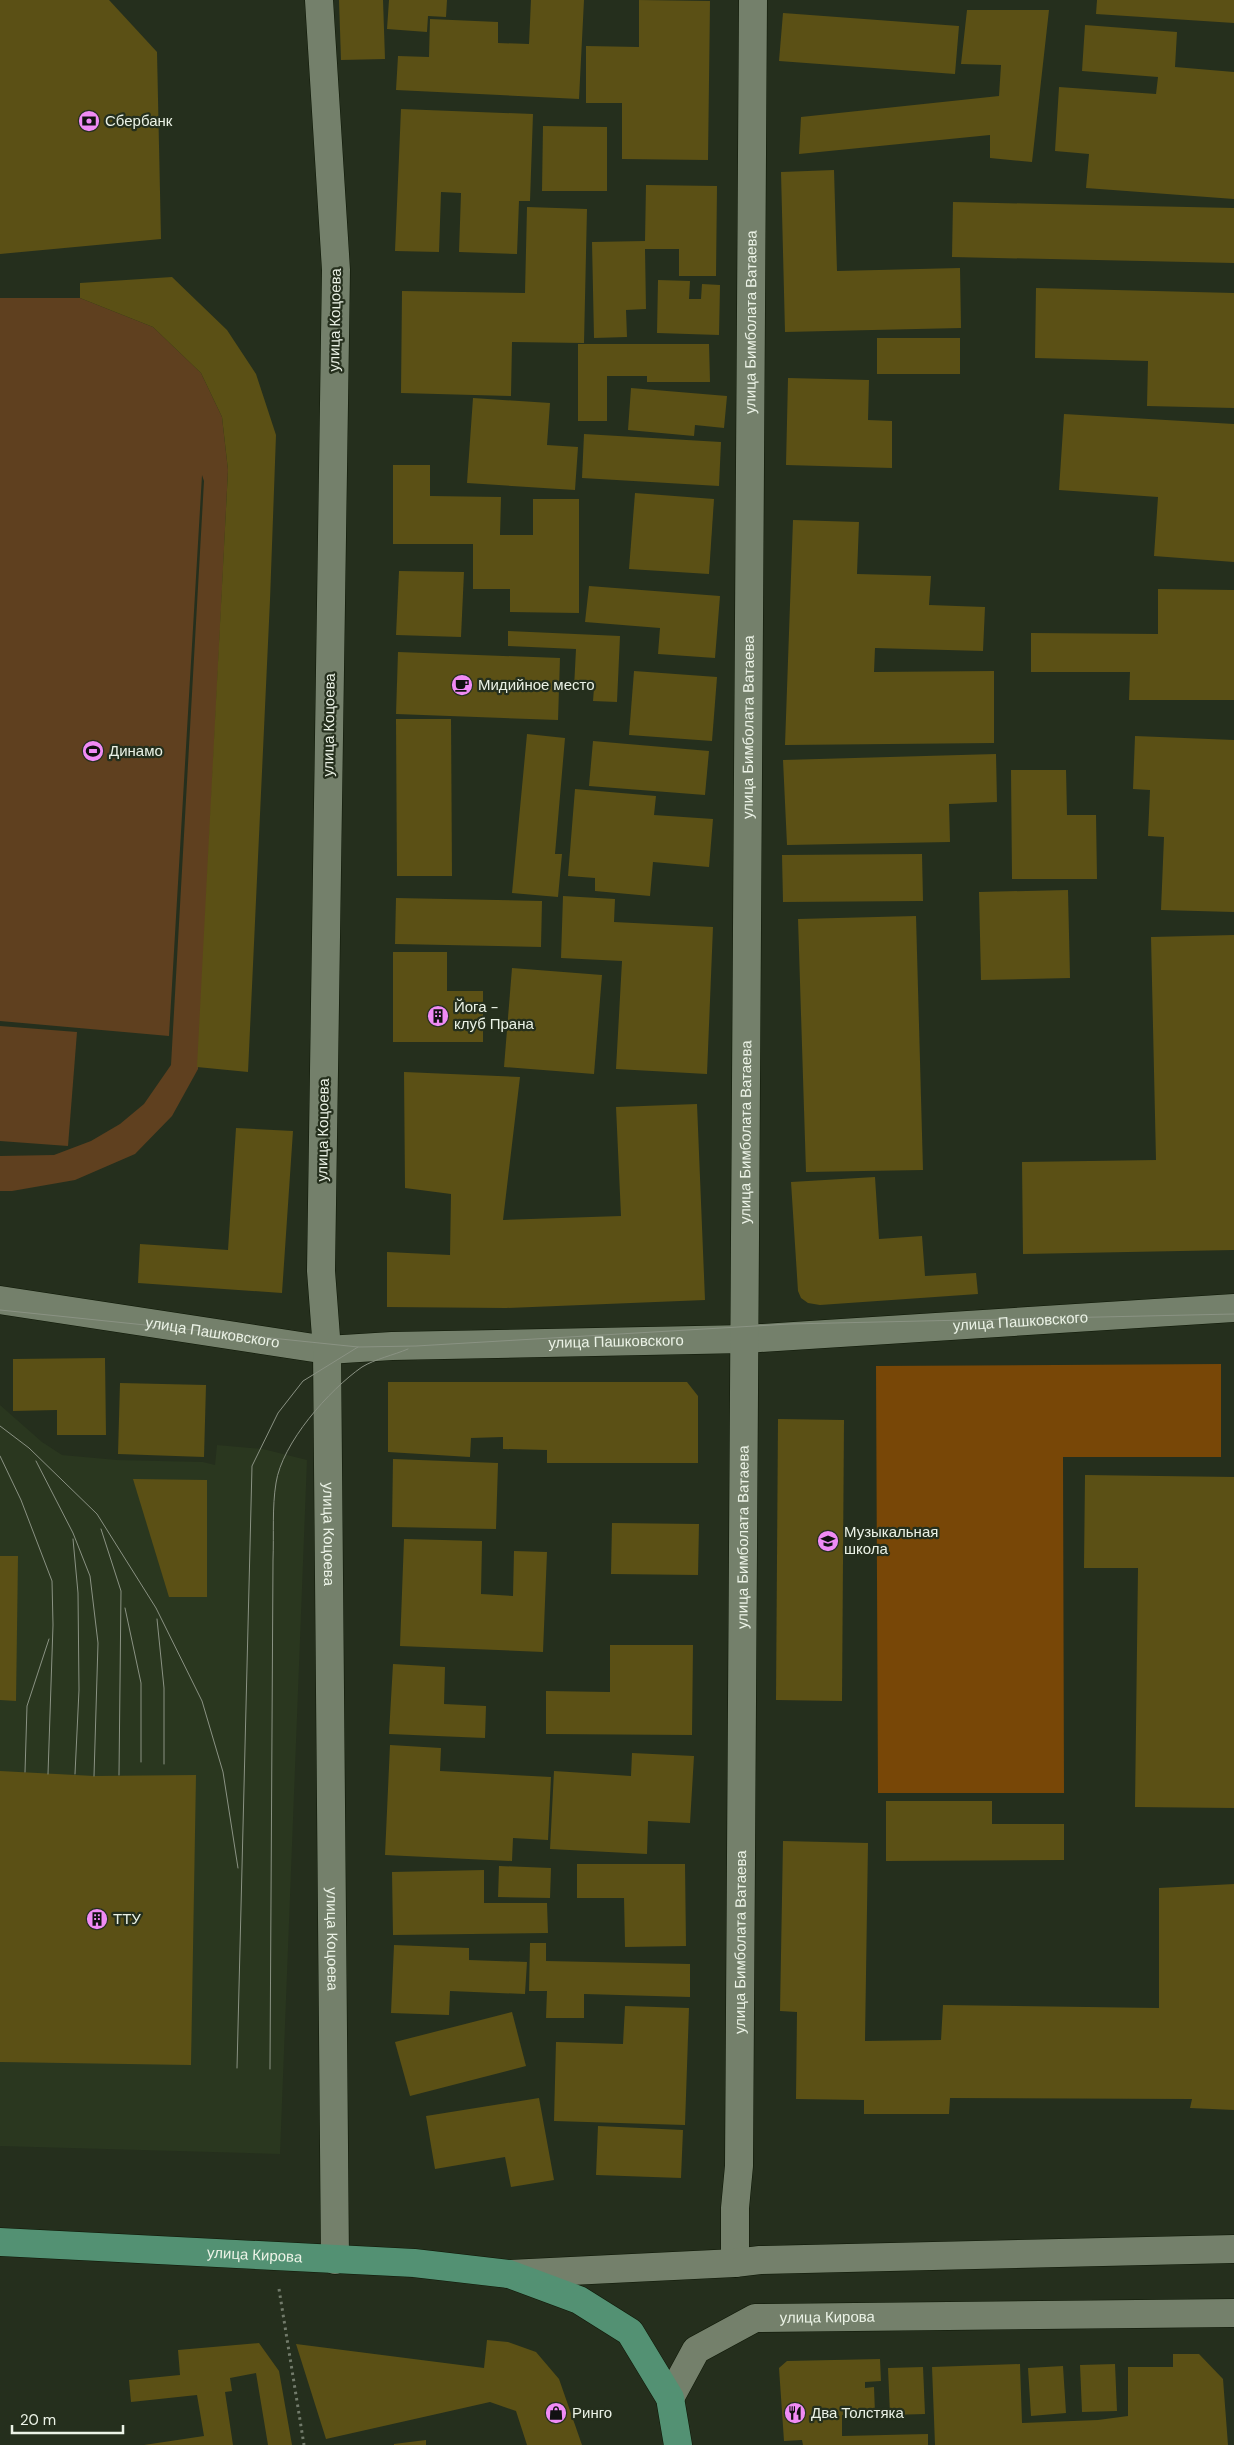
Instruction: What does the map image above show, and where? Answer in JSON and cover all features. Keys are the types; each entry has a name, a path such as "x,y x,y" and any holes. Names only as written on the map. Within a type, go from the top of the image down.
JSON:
{"main road":[{"name":"улица Кирова","path":"0,2242 414,2263 509,2274 579,2300 630,2332 670,2398"},
{"path":"670,2398 678,2445"}],"street":[{"name":"улица Коцоева","path":"319,0 336,270 321,1271 327,1350 335,2260"},
{"name":"улица Бимболата Ватаева","path":"735,2264 735,2208 739,2166 753,0"},
{"name":"улица Пашковского","path":"0,1300 327,1350 401,1346 745,1339 1234,1308"},
{"name":"улица Кирова","path":"509,2274 735,2264 760,2260 1234,2249"},
{"name":"улица Кирова","path":"670,2398 696,2350 755,2318 1234,2313"}],"path":[{"path":"274,2256 304,2445"}],"shaded area":[{"name":"Динамо","path":"0,298 80,298 153,327 201,373 222,417 228,470 198,1069 172,1116 135,1154 75,1180 12,1191 0,1191 0,1156 54,1155 91,1141 120,1124 144,1104 171,1065 204,481 202,475 169,1036 0,1021"},
{"path":"0,1026 77,1032 68,1146 0,1141"},
{"path":"1221,1364 1221,1457 1063,1457 1064,1793 878,1793 876,1366"},
{"path":"0,1405 42,1442 62,1455 117,1460 203,1462 215,1465 217,1445 263,1449 307,1460 280,2154 0,2146"}],"building":[{"path":"0,0 109,0 157,52 161,239 0,254"},
{"path":"339,0 383,0 385,59 341,60"},
{"path":"389,0 447,0 446,17 428,16 427,32 387,29"},
{"path":"531,0 584,0 579,99 396,90 398,56 429,57 430,19 498,22 498,43 529,44"},
{"path":"639,0 710,1 708,160 622,159 622,103 586,103 586,46 639,47"},
{"path":"1097,0 1234,0 1234,23 1096,14"},
{"path":"967,10 1049,10 1032,162 990,158 990,135 799,154 801,117 999,96 1001,65 961,64"},
{"path":"783,13 959,26 955,74 779,61"},
{"path":"1085,25 1177,32 1175,67 1234,72 1234,199 1086,188 1089,154 1055,151 1059,87 1156,94 1158,77 1082,71"},
{"path":"401,109 533,114 530,201 519,201 517,254 459,252 461,193 441,192 439,252 395,251"},
{"path":"543,126 607,127 607,191 542,191"},
{"path":"834,170 837,271 960,268 961,328 785,332 781,172"},
{"path":"646,185 717,186 716,276 679,276 679,249 645,249 646,309 626,310 627,337 594,338 592,242 645,241"},
{"path":"953,202 1234,208 1234,263 952,257"},
{"path":"527,207 587,209 584,343 512,342 511,396 401,393 402,291 525,293"},
{"path":"172,277 227,330 256,374 276,435 248,1072 197,1067 228,470 222,417 201,373 153,327 80,298 80,283"},
{"path":"658,280 690,281 689,299 701,299 702,284 720,285 719,335 657,333"},
{"path":"1036,288 1234,293 1234,408 1147,406 1148,361 1035,358"},
{"path":"877,338 960,338 960,374 877,374"},
{"path":"578,344 709,344 710,382 647,382 647,376 607,376 607,421 578,421"},
{"path":"788,378 869,380 868,420 892,421 892,468 786,465"},
{"path":"631,388 727,396 724,428 695,425 694,436 628,430"},
{"path":"473,398 550,403 547,445 578,447 575,490 467,483"},
{"path":"1064,414 1234,424 1234,562 1154,556 1158,497 1059,490"},
{"path":"584,434 721,442 719,486 582,478"},
{"path":"393,465 430,465 430,496 501,497 500,535 533,535 533,499 579,499 579,613 510,612 510,589 473,589 473,544 393,544"},
{"path":"635,493 714,499 709,574 629,569"},
{"path":"793,520 859,522 857,574 931,576 929,605 985,607 983,651 875,648 874,672 994,671 994,743 785,745"},
{"path":"399,571 464,572 461,637 396,635"},
{"path":"589,586 720,596 715,658 658,654 660,628 585,622"},
{"path":"1158,589 1234,590 1234,700 1129,700 1130,672 1031,672 1031,633 1158,634"},
{"path":"508,631 620,636 617,702 593,701 594,688 574,688 576,649 508,646"},
{"path":"398,652 560,658 558,720 396,714"},
{"path":"634,671 717,677 712,741 629,735"},
{"path":"396,719 451,719 452,876 397,876"},
{"path":"527,734 565,738 555,854 562,854 558,897 512,893"},
{"path":"1135,736 1234,740 1234,912 1161,910 1164,837 1148,836 1150,790 1133,789"},
{"path":"593,741 709,751 705,795 589,786"},
{"path":"996,754 997,802 949,804 950,842 787,845 783,760"},
{"path":"1011,770 1066,770 1067,815 1096,815 1097,879 1012,879"},
{"path":"575,789 656,796 654,815 713,819 709,867 653,862 650,896 595,891 595,878 568,876"},
{"path":"922,854 923,901 783,902 782,855"},
{"path":"1068,890 1070,978 981,980 979,892"},
{"path":"563,896 615,899 614,922 713,927 707,1074 616,1069 622,961 561,958"},
{"path":"396,898 542,901 541,947 395,944"},
{"path":"916,916 923,1170 806,1172 798,919"},
{"path":"1234,935 1234,1250 1023,1254 1022,1162 1156,1160 1151,937"},
{"name":"Йога - клуб Прана","path":"393,952 447,952 447,991 483,991 483,1042 393,1042"},
{"path":"512,968 602,975 594,1074 504,1067"},
{"path":"404,1072 520,1077 503,1220 621,1216 616,1107 697,1104 705,1300 506,1308 387,1307 387,1252 450,1255 451,1194 405,1188"},
{"path":"236,1128 293,1131 282,1293 138,1283 140,1244 228,1250"},
{"path":"875,1177 879,1239 922,1236 925,1276 976,1273 978,1294 820,1305 808,1303 801,1298 798,1291 791,1182"},
{"path":"105,1358 106,1435 57,1435 57,1410 13,1411 13,1359"},
{"path":"388,1382 687,1382 698,1396 698,1463 547,1463 547,1450 503,1449 503,1437 471,1438 470,1457 388,1452"},
{"path":"120,1383 206,1385 204,1457 118,1454"},
{"path":"778,1419 844,1420 842,1701 776,1700"},
{"path":"393,1459 498,1463 496,1529 392,1527"},
{"path":"1085,1475 1234,1477 1234,1808 1135,1807 1138,1568 1084,1568"},
{"path":"133,1479 207,1480 207,1597 169,1597"},
{"path":"612,1523 699,1524 698,1575 611,1574"},
{"path":"404,1539 482,1541 481,1594 513,1596 514,1551 547,1552 543,1652 400,1646"},
{"path":"0,1556 18,1556 16,1701 0,1700"},
{"path":"610,1645 693,1645 692,1735 546,1734 546,1691 610,1692"},
{"path":"393,1664 445,1667 444,1704 486,1706 485,1738 389,1734"},
{"path":"390,1745 441,1748 440,1771 551,1777 548,1840 513,1838 512,1861 385,1855"},
{"path":"632,1753 694,1756 690,1823 648,1821 647,1854 550,1849 554,1771 631,1776"},
{"name":"ТТУ","path":"0,1771 94,1776 196,1775 191,2065 0,2062"},
{"path":"886,1801 992,1801 992,1824 1064,1824 1064,1860 886,1861"},
{"path":"783,1841 868,1843 865,2041 941,2040 943,2005 1159,2008 1159,1888 1234,1884 1234,2110 1190,2108 1192,2099 950,2098 949,2114 864,2114 864,2100 796,2099 797,2012 780,2011"},
{"path":"577,1864 685,1864 686,1946 625,1947 624,1898 577,1898"},
{"path":"499,1866 551,1868 550,1898 498,1897"},
{"path":"484,1870 484,1903 547,1903 548,1933 393,1935 392,1872"},
{"path":"530,1943 546,1943 546,1961 690,1964 690,1997 584,1994 584,2018 546,2018 547,1991 529,1991"},
{"path":"394,1945 469,1948 469,1960 527,1962 525,1994 450,1991 449,2015 391,2013"},
{"path":"625,2006 689,2008 685,2125 554,2121 556,2042 623,2044"},
{"path":"512,2012 526,2066 410,2096 395,2042"},
{"path":"539,2098 554,2180 511,2187 505,2157 435,2169 426,2116"},
{"path":"598,2126 683,2130 681,2178 596,2175"},
{"path":"487,2340 508,2342 536,2352 559,2379 582,2445 527,2445 516,2411 490,2402 326,2439 296,2344 484,2368"},
{"path":"259,2343 279,2371 292,2445 268,2445 256,2373 230,2378 232,2391 225,2392 233,2445 144,2445 204,2436 197,2395 131,2402 129,2380 180,2375 178,2350"},
{"path":"1173,2354 1199,2354 1223,2379 1228,2445 935,2445 932,2367 1020,2364 1022,2423 1098,2420 1128,2416 1128,2367 1173,2367"},
{"path":"880,2359 881,2381 865,2382 865,2388 874,2387 875,2413 842,2415 842,2436 928,2434 928,2445 803,2445 802,2440 784,2441 779,2368 787,2361"},
{"path":"1115,2364 1117,2411 1082,2412 1080,2365"},
{"path":"1063,2366 1066,2413 1031,2416 1028,2368"},
{"path":"923,2367 925,2414 890,2415 888,2368"},
{"path":"426,2440 426,2445 394,2445 394,2444"}],"tram line":[{"path":"0,1310 358,1347 416,1346 789,1324 1234,1314"},
{"path":"237,2068 252,1466 278,1413 303,1381 358,1347"},
{"path":"270,2069 273,1521 276,1483 280,1467 297,1435 335,1389 362,1367 408,1349"},
{"path":"0,1426 29,1448 97,1514 156,1608 202,1701 223,1772 238,1868"},
{"path":"0,1456 21,1500 52,1581 53,1625 48,1774"},
{"path":"36,1461 73,1533 90,1576 98,1643 94,1776"},
{"path":"101,1529 121,1591 119,1775"},
{"path":"73,1539 78,1593 79,1690 75,1774"},
{"path":"125,1608 141,1683 141,1762"},
{"path":"157,1619 164,1688 164,1764"},
{"path":"25,1772 27,1706 49,1639"}],"place":[{"name":"Сбербанк","path":"89,121"},
{"name":"Мидийное место","path":"462,685"},
{"name":"Динамо","path":"93,751"},
{"name":"Йога - клуб Прана","path":"438,1016"},
{"name":"Музыкальная школа","path":"828,1541"},
{"name":"ТТУ","path":"97,1919"},
{"name":"Ринго","path":"556,2413"},
{"name":"Два Толстяка","path":"795,2413"}]}
